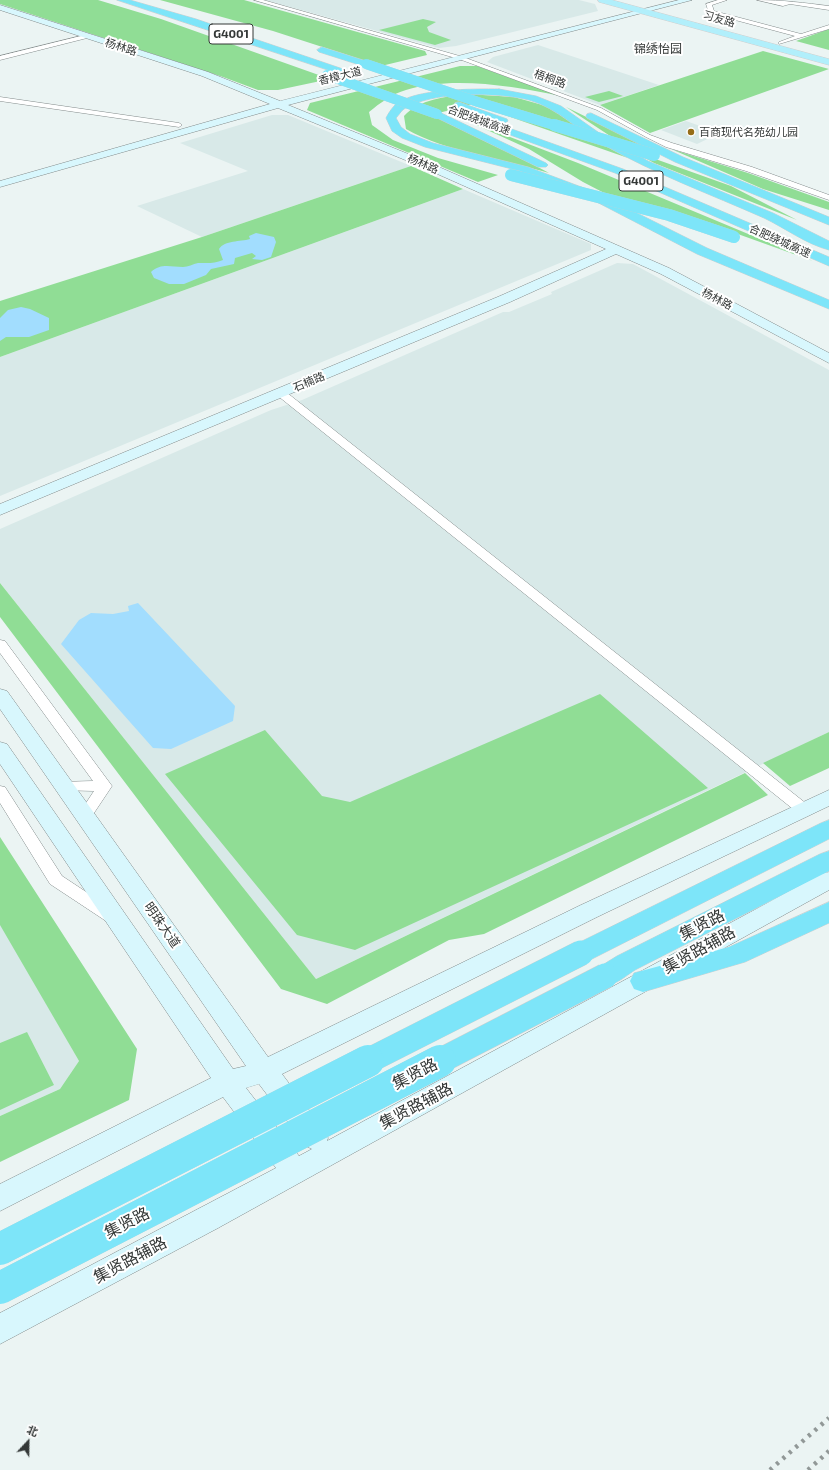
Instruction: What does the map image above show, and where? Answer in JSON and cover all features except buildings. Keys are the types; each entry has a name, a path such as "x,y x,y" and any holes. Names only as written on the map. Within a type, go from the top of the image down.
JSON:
{"highway":[{"name":"合肥绕城高速","path":"121,0 158,5 206,18 352,68 619,171 829,262"},
{"name":"合肥绕城高速","path":"144,4 631,167 829,250"},
{"path":"144,4 186,26 437,114 526,156 603,201"},
{"path":"158,5 229,23"},
{"path":"314,48 478,102 654,155 717,176"},
{"path":"382,107 390,100 401,94 426,87 470,86 522,90 572,106 616,130 717,176 829,221"},
{"path":"829,246 769,216 644,163 601,139 557,108 532,98 499,92 443,93 399,107 391,118 396,129 412,138 429,145 524,169 551,178 603,201 702,251 829,305"},
{"path":"382,126 395,135 417,145 511,175 670,215 748,242"},
{"path":"770,251 829,273"},
{"name":"集贤路","path":"0,1249 581,953 829,829"},
{"name":"集贤路","path":"0,1288 605,976 626,963 829,860"},
{"path":"643,981 736,955 829,912"}],"main road":[{"path":"602,0 635,8"},
{"name":"习友路","path":"623,0 829,62"},
{"name":"习友路","path":"646,8 656,8 829,56"}],"street":[{"name":"梧桐路","path":"256,0 448,53 599,109 648,136 669,145 749,169 829,198"},
{"name":"香樟大道","path":"0,184 280,104 461,58 646,8 668,0"},
{"path":"656,8 688,0"},
{"path":"724,0 708,4 711,12 801,36"},
{"path":"760,0 783,4 790,2 829,8"},
{"name":"杨林路","path":"0,7 205,74 280,104 666,271 829,359"},
{"name":"香樟大道","path":"2,174 268,99 448,53 635,8 646,8"},
{"path":"781,42 829,27"},
{"path":"0,58 89,36"},
{"path":"0,99 179,124"},
{"path":"2,174 20,178"},
{"name":"石楠路","path":"0,510 282,394 504,299 616,249"},
{"path":"282,394 803,809"},
{"path":"2,648 104,786"},
{"name":"明珠大道","path":"0,694 264,1071 327,1154"},
{"path":"0,749 248,1112 295,1171"},
{"path":"64,786 104,786"},
{"path":"85,815 104,786"},
{"path":"0,791 56,880 117,921"},
{"path":"0,1198 228,1082 264,1071 589,910 829,797"},
{"name":"集贤路辅路","path":"0,1329 508,1057 643,981 829,880"}],"shaded area":[{"path":"265,0 579,0 595,4 598,11 456,46 439,48"},
{"path":"538,45 659,85 600,105 487,62 493,57"},
{"path":"272,115 288,115 411,166 202,237 137,206 248,171 180,143"},
{"name":"百商现代名苑幼儿园","path":"686,121 720,133 697,144 661,130"},
{"path":"463,189 591,244 591,250 0,496 0,357"},
{"path":"617,263 633,264 829,370 829,732 316,979 0,583 0,529 271,410 302,400 503,312 509,312 552,294 551,292"},
{"path":"0,923 79,1061 60,1089 0,1116"}],"green space":[{"path":"0,0 98,0 161,19 330,79 278,90 258,90 223,77 0,4"},
{"path":"160,0 244,0 425,51 427,55 381,66 273,31"},
{"path":"423,19 436,22 427,27 429,32 451,40 435,45 379,30"},
{"path":"829,29 829,50 796,41"},
{"path":"763,51 829,69 650,133 600,105"},
{"path":"460,66 477,66 560,96 503,86 462,83 443,84 406,90 386,99 369,112 372,125 393,140 438,158 498,175 478,182 307,110 310,103"},
{"path":"609,91 623,96 599,102 585,97"},
{"path":"467,94 514,97 546,106 557,111 597,141 628,158 473,104 431,115 490,141 549,173 457,150 422,137 406,129 404,116 410,110 425,102 450,96"},
{"path":"566,107 658,152 647,156 731,186 797,220 654,163"},
{"path":"463,119 578,163 813,261 735,233 637,210 583,182 529,149"},
{"path":"671,149 748,173 829,202 829,210 763,189"},
{"path":"411,166 463,189 0,357 0,301 202,237"},
{"path":"0,583 316,979 745,773 768,795 484,934 449,940 327,1004 281,989 0,617"},
{"path":"600,694 708,788 355,950 297,935 165,774 265,730 322,796 350,802"},
{"path":"829,732 829,768 790,786 763,763"},
{"path":"0,837 137,1049 129,1100 0,1162 0,1116 60,1089 79,1061 0,925"},
{"path":"27,1032 54,1085 0,1110 0,1043"}],"water":[{"path":"256,233 274,237 276,242 271,257 262,260 252,259 256,256 252,253 235,258 234,264 211,269 206,275 184,284 169,284 154,278 151,272 162,266 185,267 198,263 210,263 223,260 219,249 222,246 229,243 250,239 249,236"},
{"path":"21,307 30,309 49,318 49,330 29,337 6,337 0,341 0,318 8,310"},
{"path":"138,603 235,706 233,721 171,749 153,748 61,644 79,620 91,613 113,614 129,611 128,606"}],"railway":[{"path":"770,1470 829,1418"},
{"path":"808,1470 829,1451"}],"place":[{"name":"百商现代名苑幼儿园","path":"691,132"}],"district":[{"name":"锦绣怡园","path":"658,49"}]}
